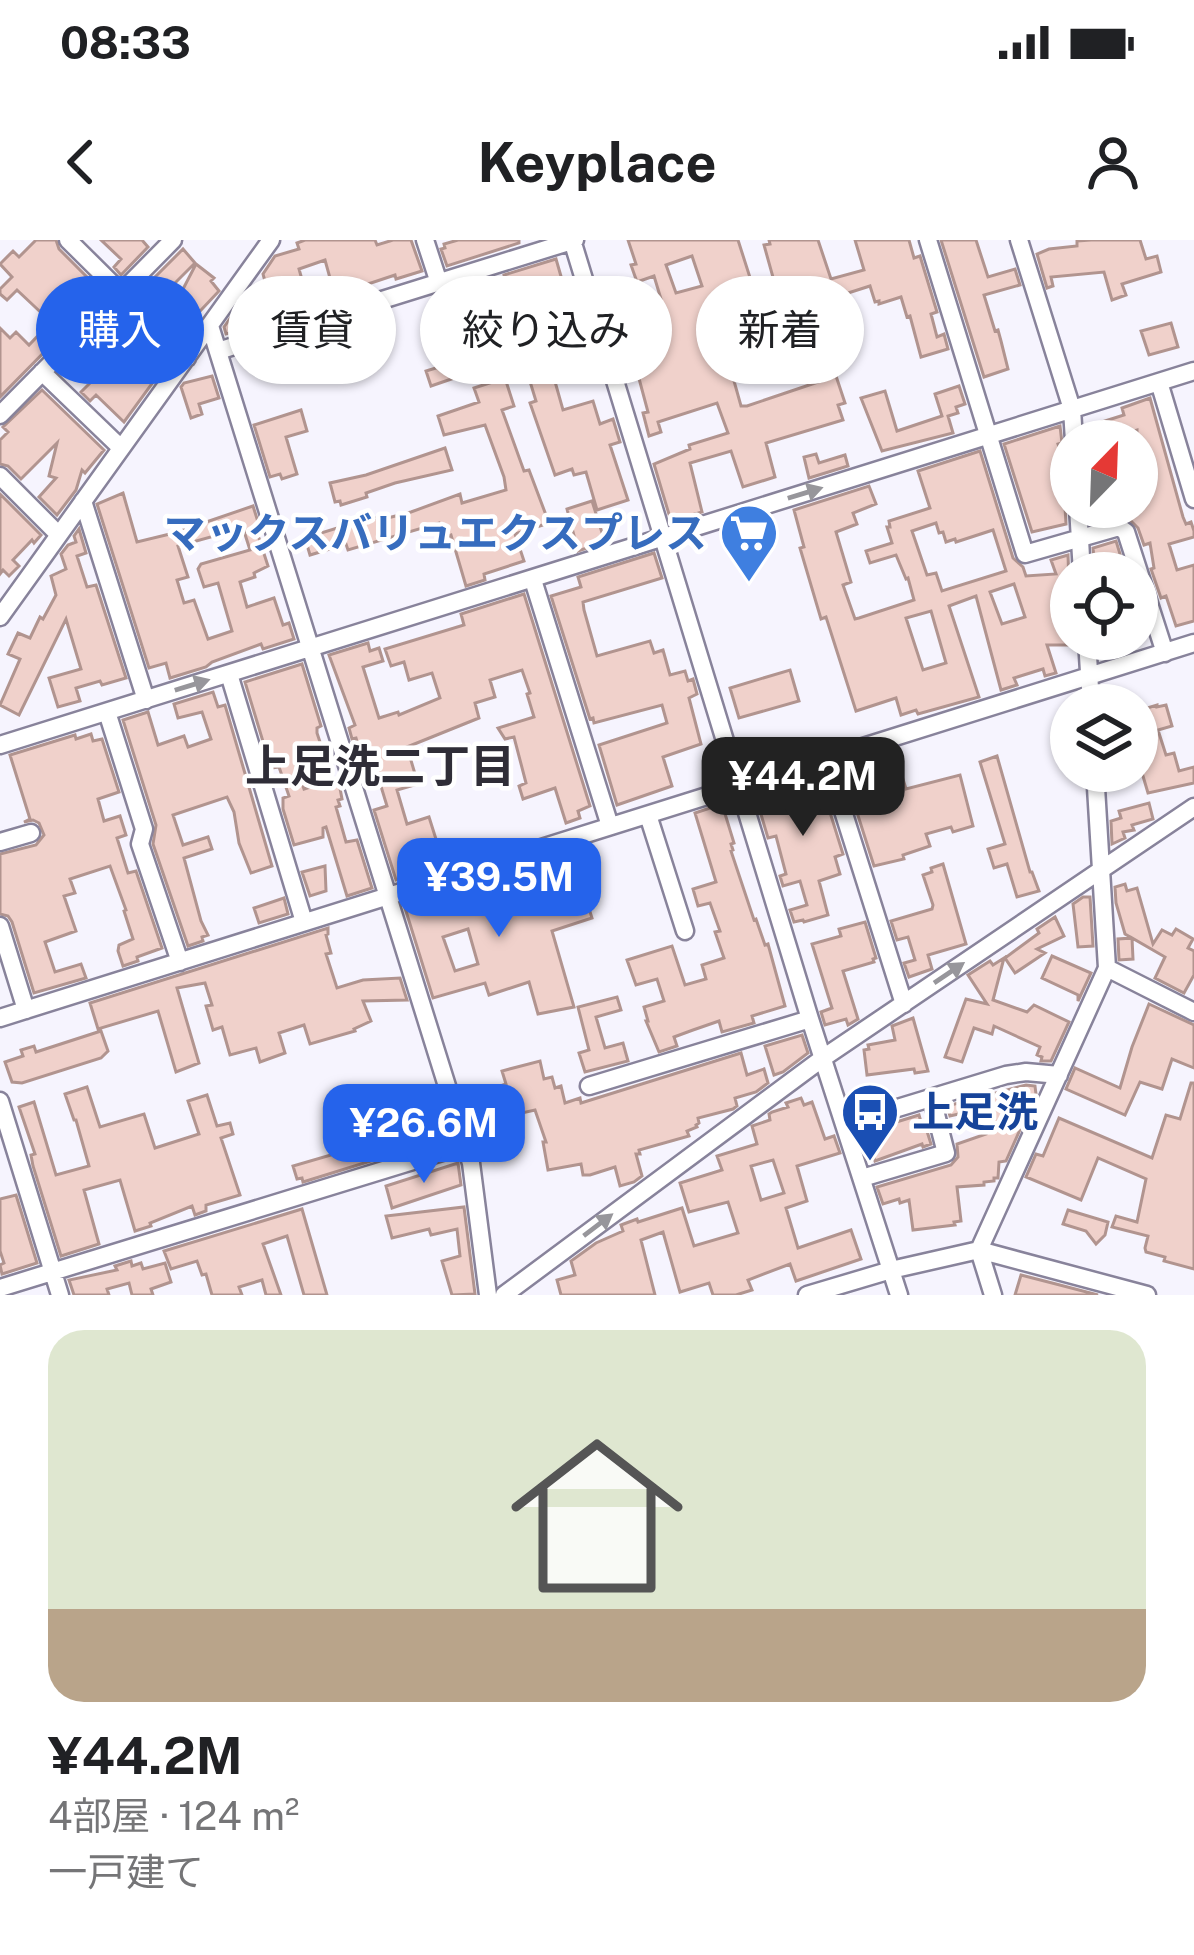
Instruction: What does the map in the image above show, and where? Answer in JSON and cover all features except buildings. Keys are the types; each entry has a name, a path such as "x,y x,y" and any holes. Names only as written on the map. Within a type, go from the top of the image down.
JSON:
{"street":[{"path":"68,240 104,276"},
{"path":"138,276 173,240"},
{"path":"204,334 271,240"},
{"path":"424,240 437,276"},
{"path":"461,276 573,240 898,1295"},
{"path":"928,240 1024,554 1118,527 1126,532 1165,652"},
{"path":"1018,240 1073,420"},
{"path":"218,351 420,289"},
{"path":"210,326 471,1163 488,1295"},
{"path":"0,745 1194,371"},
{"path":"0,415 36,378"},
{"path":"1159,382 1194,499"},
{"path":"55,384 122,448"},
{"path":"0,617 168,384"},
{"path":"0,476 59,535"},
{"path":"83,501 146,700"},
{"path":"1079,528 1081,552"},
{"path":"533,580 610,826"},
{"path":"0,1018 1194,643"},
{"path":"1088,660 1090,684"},
{"path":"229,674 304,922"},
{"path":"106,712 144,829 140,844 180,962"},
{"path":"826,757 904,1004"},
{"path":"994,1295 979,1250 1107,968 1096,792"},
{"path":"504,1295 824,1058 1194,807"},
{"path":"648,814 685,931"},
{"path":"0,842 31,833"},
{"path":"0,926 26,1010"},
{"path":"1107,968 1194,1012"},
{"path":"590,1086 810,1019"},
{"path":"845,1124 1006,1075 1058,1075"},
{"path":"862,1178 946,1153 932,1099"},
{"path":"0,1101 60,1295"},
{"path":"0,1288 465,1144"},
{"path":"807,1295 979,1250 1147,1295"}],"place":[{"name":"マックスバリュエクスプレス","path":"749,584"},
{"name":"上足洗","path":"870,1163"}],"district":[{"name":"上足洗二丁目","path":"380,766"}]}
